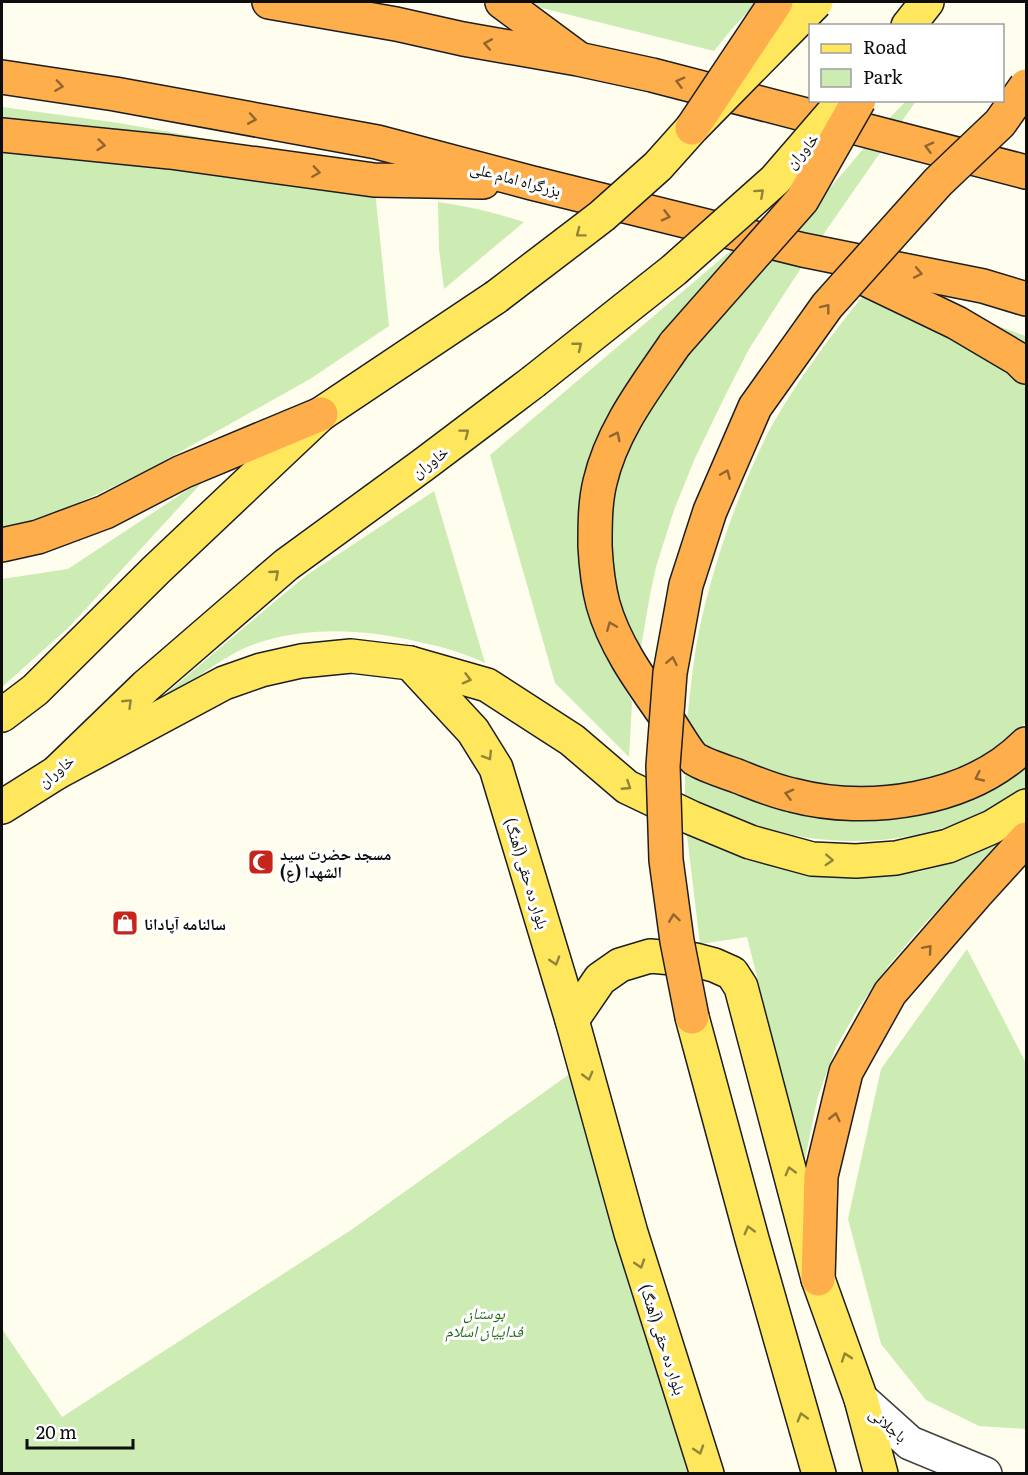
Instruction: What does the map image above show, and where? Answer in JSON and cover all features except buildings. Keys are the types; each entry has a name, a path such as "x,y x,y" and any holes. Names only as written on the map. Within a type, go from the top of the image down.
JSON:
{"highway":[{"path":"269,2 396,24 652,75 1026,172"},
{"path":"502,2 578,59"},
{"path":"692,128 776,2"},
{"name":"بزرگراه امام علی","path":"2,77 115,93 377,142 803,250 984,286 1026,299"},
{"path":"692,1017 677,940 666,860 663,766 670,673 687,585 710,512 754,407 826,306 938,182 1000,123 1026,86"},
{"path":"858,102 802,200 675,344 628,414 612,446 600,483 595,528 596,568 603,604 612,630 635,673 694,758 794,796 832,802 863,803 912,799 955,788 990,772 1026,744"},
{"path":"2,135 171,152 374,180 532,183"},
{"path":"803,250 957,323 1026,366"},
{"path":"2,545 38,537 105,512 182,472 321,414"},
{"path":"818,1279 821,1176 846,1072 890,993 1026,839"}],"main road":[{"path":"2,716 35,690 156,570 321,414 496,297 602,216 658,166 692,128 816,2"},
{"path":"910,24 927,2"},
{"name":"خاوران","path":"2,807 56,772 146,686 286,565 533,382 674,270 775,180 842,102"},
{"path":"56,772 224,683 261,670 301,661 351,656 410,663 487,685 572,740 627,788 750,842 812,859 856,861 896,858 948,846 992,827 1026,806"},
{"name":"بلوار ده حقی (آهنگ)","path":"410,663 473,731 496,768 572,1020 631,1233 707,1473"},
{"path":"572,1020 600,979 620,964 651,956 695,960 732,973 741,987 818,1279 861,1399 881,1473"},
{"path":"692,1017 755,1250 819,1473"}],"street":[{"name":"باجلانی","path":"861,1399 910,1443 985,1473"}],"green space":[{"path":"518,2 757,2 714,51"},
{"path":"905,102 915,102 784,294 749,349 726,394 695,458 674,510 656,567 639,659 614,595 607,532 619,468 641,421 701,336"},
{"path":"2,107 119,123 375,169 108,130 2,118"},
{"path":"2,152 41,154 375,191 389,326 310,379 148,470 64,510 2,534"},
{"path":"438,202 482,210 524,222 444,289 439,249"},
{"path":"774,214 600,439 610,661 632,702 629,757 555,683 490,455"},
{"path":"866,292 999,359 1026,382 1026,723 973,761 939,775 901,784 854,787 815,784 748,766 685,735 699,631 731,519 766,438 784,405 818,355"},
{"path":"962,313 1026,336 1026,352"},
{"path":"207,477 68,628 2,687 2,579 68,569"},
{"path":"434,491 485,663 442,647 395,637 333,631 292,635 252,645 225,658 136,719 307,575"},
{"path":"1026,761 1026,789 1005,801 969,819 948,826 905,837 882,840 837,841 779,832 738,818 685,795 685,767 803,813"},
{"path":"1026,822 926,922 892,961 859,1007 836,1047 818,1096 804,1164 747,937 700,944 687,835 751,859 795,872 847,878 919,872 963,859"},
{"path":"967,949 1026,1063 1026,1429 979,1426 926,1400 881,1344 848,1219 881,1069"},
{"name":"بوستان فداییان اسلام","path":"571,1073 654,1364 689,1473 2,1473 2,1329 62,1417 351,1230"}],"place":[{"name":"مسجد حضرت سید الشهدا (ع)","path":"261,862"},
{"name":"سالنامه آپادانا","path":"125,923"}]}
